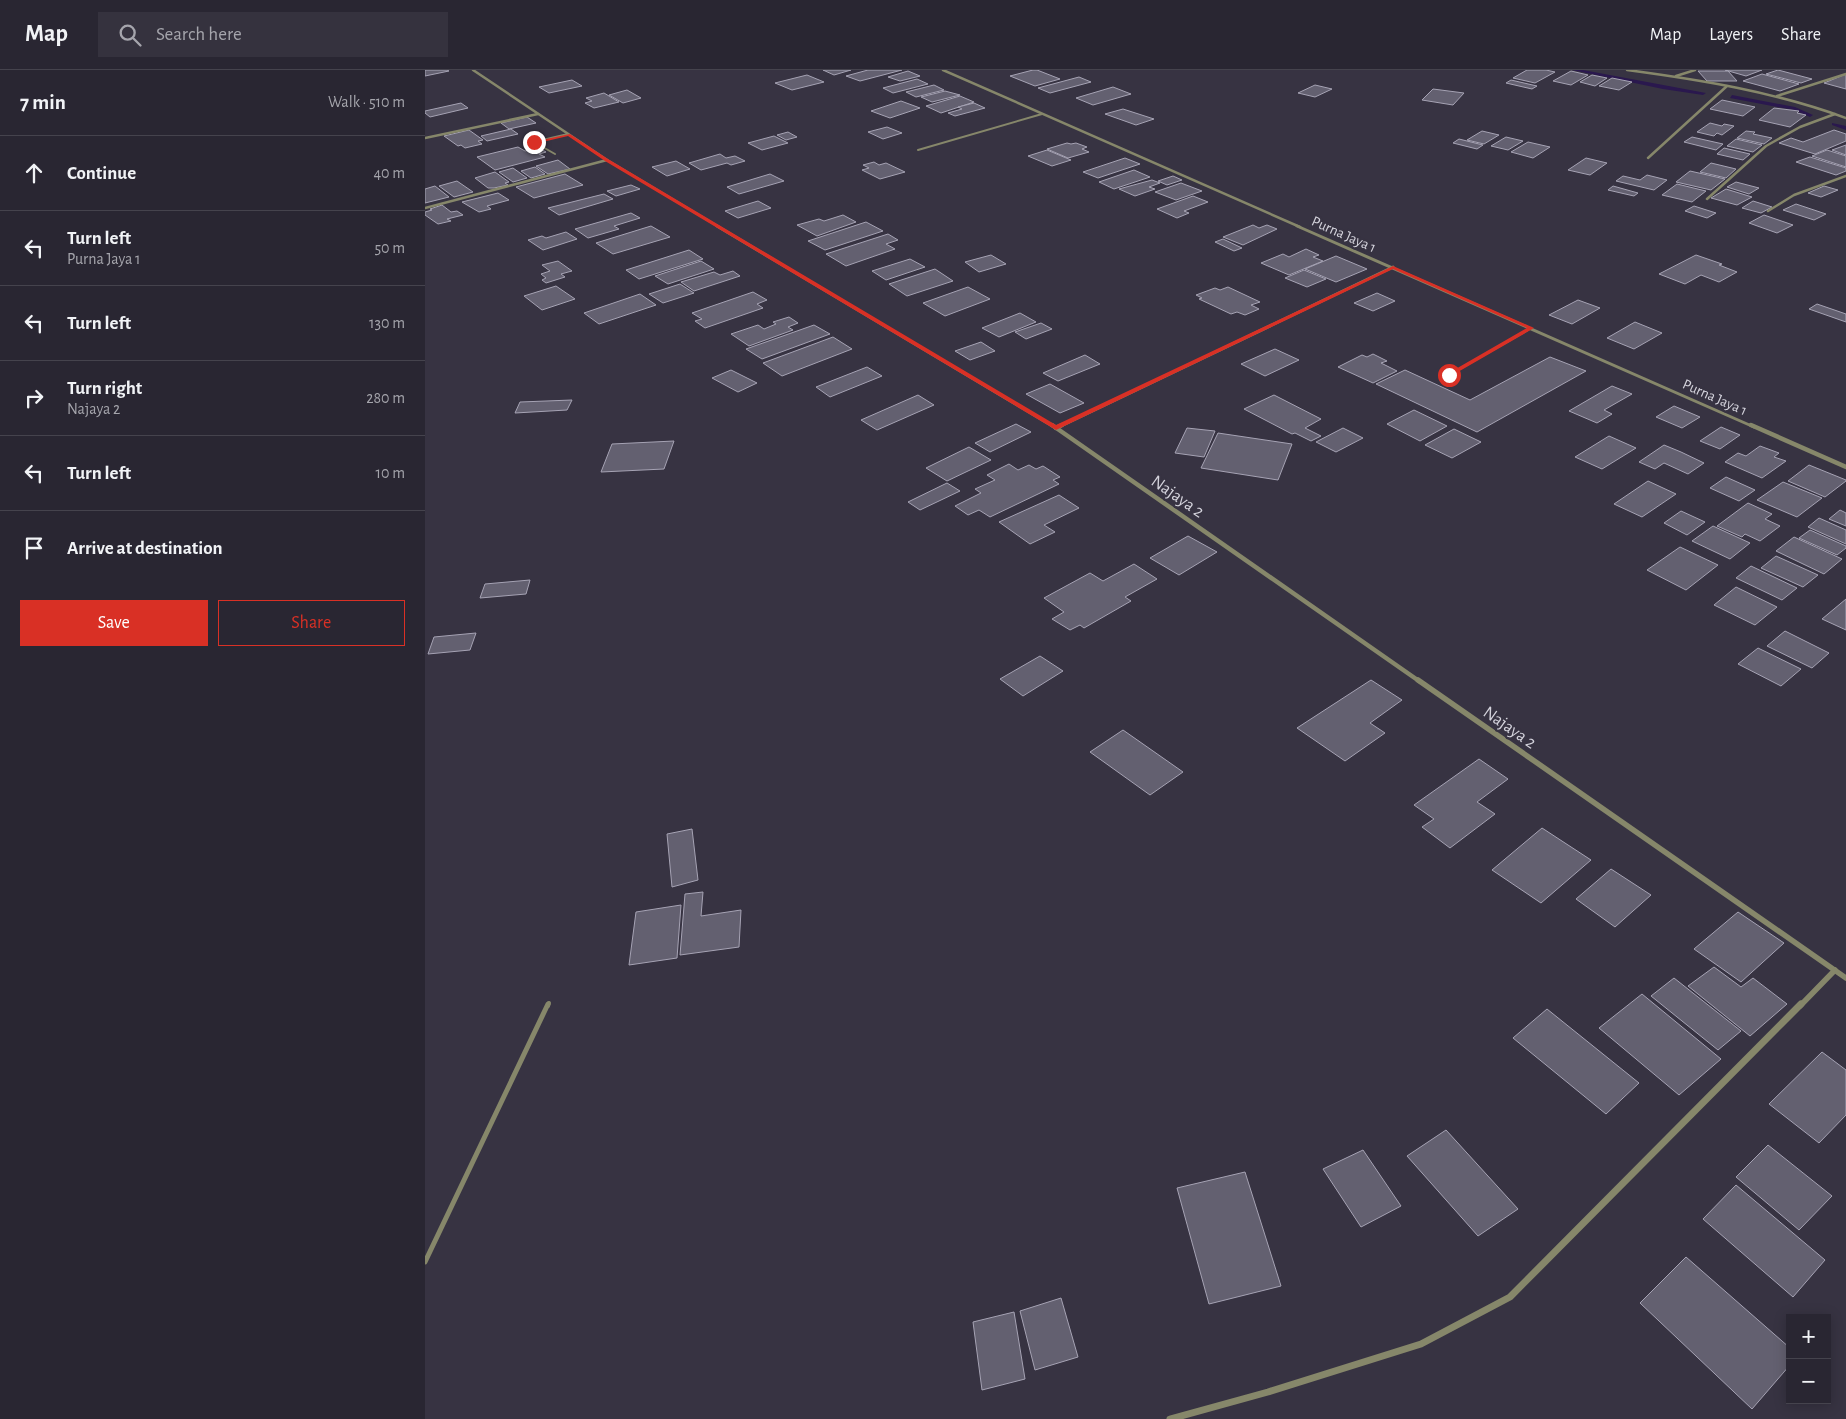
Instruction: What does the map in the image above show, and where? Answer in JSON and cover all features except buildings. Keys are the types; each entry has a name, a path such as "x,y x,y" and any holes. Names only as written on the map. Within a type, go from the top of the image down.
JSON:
{"street":[{"name":"Najaya 2","path":"473,70 607,160 1056,428 1846,978"},
{"name":"Purna Jaya 1","path":"943,70 1846,467"},
{"path":"1627,70 1676,76 1727,86 1775,97 1846,118"},
{"path":"1676,76 1695,70"},
{"path":"1775,97 1846,74"},
{"path":"1648,158 1727,86"},
{"path":"425,138 538,114"},
{"path":"1707,199 1766,146 1800,127 1835,114"},
{"path":"425,208 607,160"},
{"path":"1768,211 1794,195 1846,176"},
{"path":"1056,428 1393,267"},
{"path":"1170,1419 1268,1392 1421,1344 1510,1297 1835,970"}],"lane":[{"path":"918,150 1042,114"},
{"path":"555,154 534,142 568,134"},
{"path":"1449,375 1531,328"},
{"path":"425,1262 549,1003"}],"waterway":[{"path":"1575,70 1703,93"},
{"path":"1732,97 1795,109 1810,115"},
{"path":"1834,124 1846,128"}],"route":[{"path":"534,142 568,134 607,160 1056,428 1393,267 1531,328 1449,375"}]}
